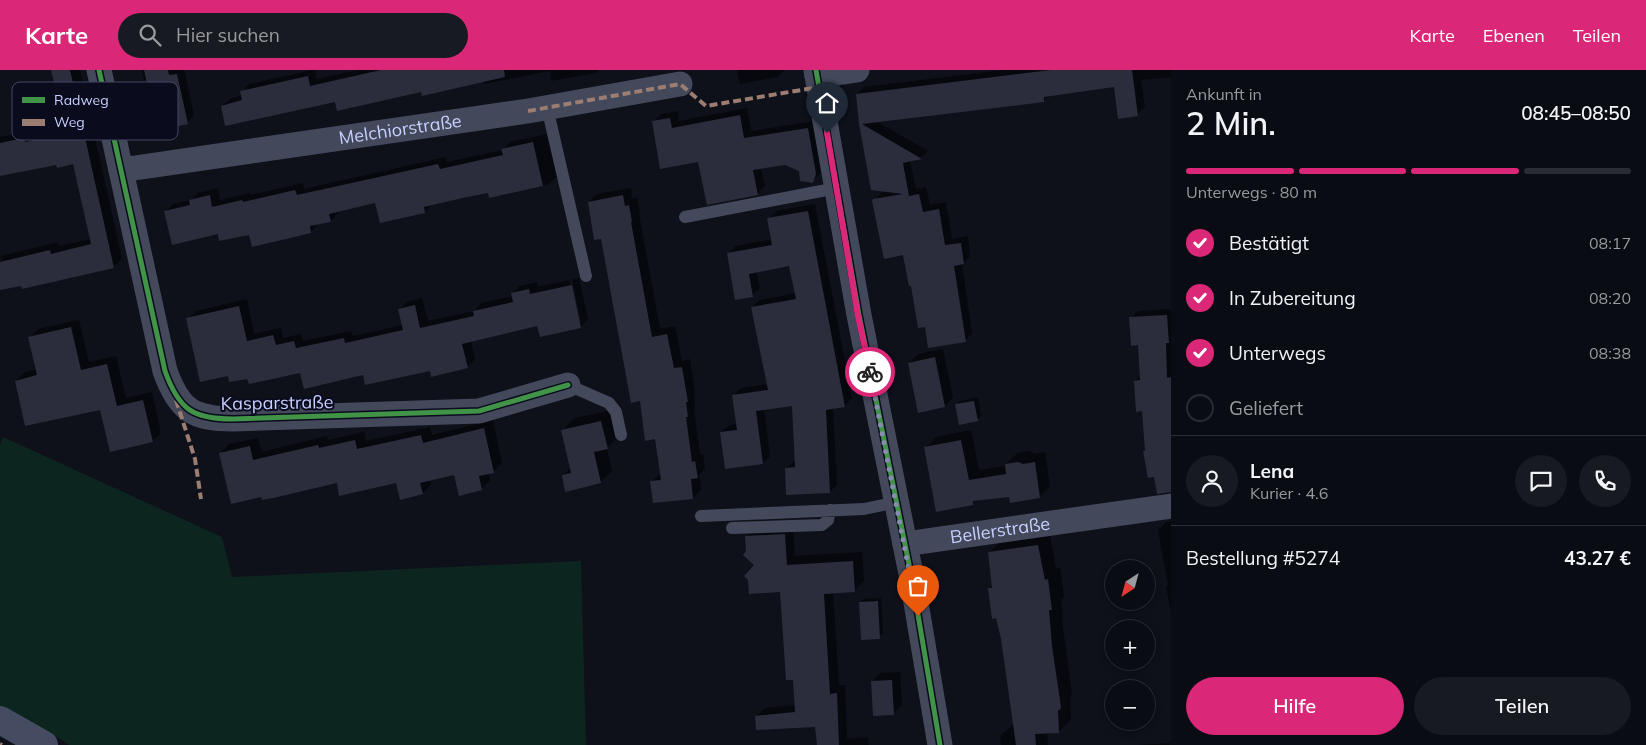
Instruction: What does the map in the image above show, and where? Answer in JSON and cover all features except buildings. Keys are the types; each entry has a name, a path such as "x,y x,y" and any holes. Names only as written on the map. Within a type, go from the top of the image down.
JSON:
{"street":[{"path":"857,70 817,73 858,316 897,502 940,745"},
{"name":"Melchiorstraße","path":"121,170 528,111 680,84"},
{"name":"Kasparstraße","path":"114,140 165,371 171,388 181,402 191,411 213,419 478,411 568,385"},
{"name":"Bellerstraße","path":"905,544 1171,506"},
{"path":"0,720 44,745"}],"lane":[{"path":"547,107 586,276"},
{"path":"685,217 837,188"},
{"path":"568,385 609,403 616,412 621,435"},
{"path":"702,516 864,509 897,502"},
{"path":"732,528 822,525 828,520 830,510"}],"green space":[{"path":"3,437 222,537 232,577 581,561 586,745 69,745 0,706 0,445"}],"marked path":[{"path":"528,111 680,84 706,106 819,87"},
{"path":"176,400 195,459 201,499"}],"cycle path":[{"path":"99,70 102,82"},
{"path":"816,70 859,315 912,579 940,745"},
{"path":"114,140 165,371 176,395 189,410 207,417 219,419 479,411 568,385"}],"way so far":[{"path":"870,372 918,616"}],"route":[{"path":"827,133 858,316 870,372"}]}
